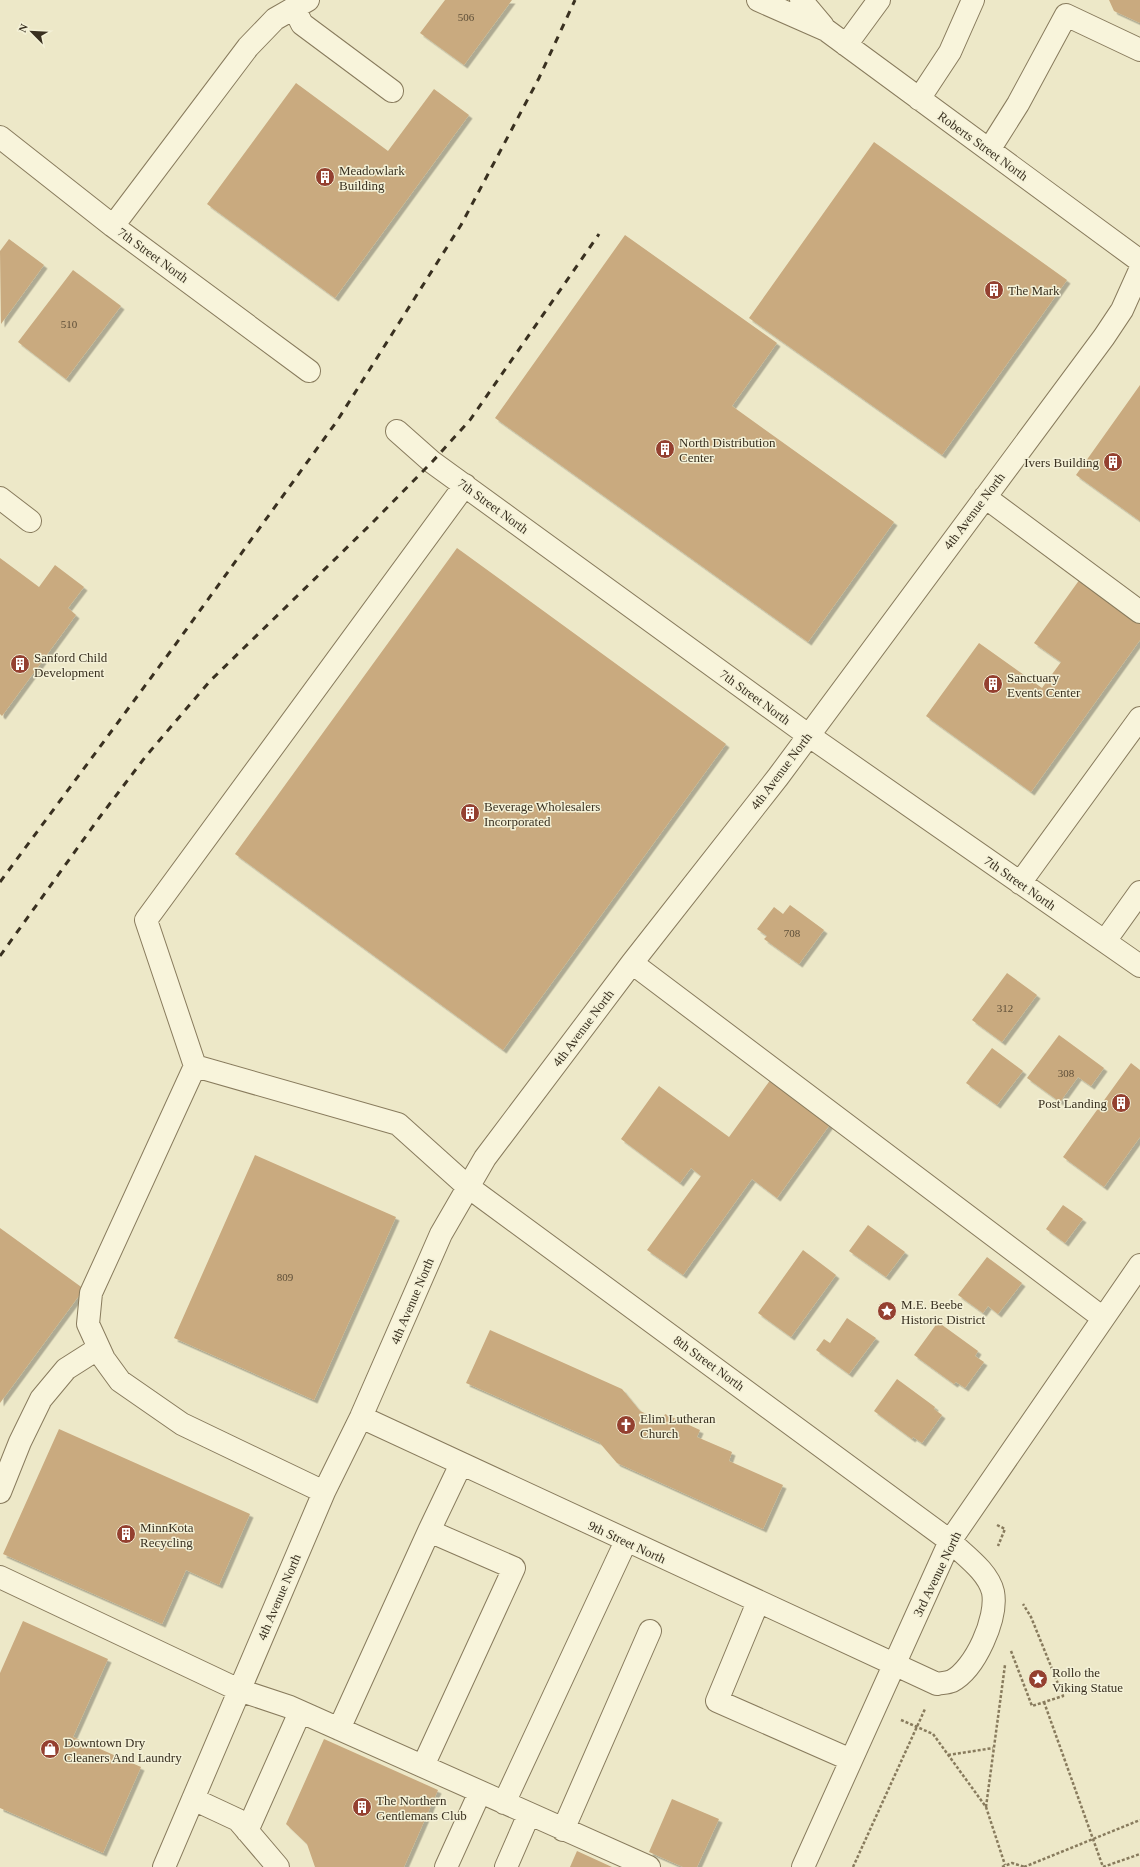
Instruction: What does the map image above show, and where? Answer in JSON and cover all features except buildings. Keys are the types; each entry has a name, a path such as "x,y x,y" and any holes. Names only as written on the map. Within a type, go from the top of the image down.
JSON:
{"street":[{"name":"Roberts Street North","path":"758,0 826,30 1140,261"},
{"name":"Roberts Street North","path":"801,0 826,30"},
{"path":"846,45 879,0"},
{"path":"919,99 950,52 973,0"},
{"path":"113,226 248,47 275,19 301,4 302,24 392,90"},
{"path":"989,150 1018,104 1066,15 1140,50"},
{"name":"7th Street North","path":"0,137 113,226 309,370"},
{"name":"4th Avenue North","path":"164,1867 324,1492 362,1417 441,1234 467,1186 485,1158 632,963 778,777 985,497 1122,310 1140,270"},
{"name":"7th Street North","path":"396,431 432,462 808,735 1140,966"},
{"path":"324,1492 182,1424 120,1381 104,1359 88,1324 91,1293 195,1066 146,920 465,485"},
{"path":"985,497 1140,612"},
{"path":"0,498 30,521"},
{"path":"1020,883 1140,718"},
{"path":"1105,941 1140,892"},
{"path":"632,963 1103,1318"},
{"name":"8th Street North","path":"195,1066 398,1124 467,1186 950,1541 985,1575 993,1592 992,1612 987,1631 979,1649 966,1670 952,1681 937,1684 893,1665"},
{"name":"3rd Avenue North","path":"804,1867 893,1665 950,1541 1140,1265"},
{"path":"0,1492 20,1442 41,1399 66,1369 99,1348"},
{"name":"9th Street North","path":"362,1417 893,1665"},
{"path":"339,1729 429,1530 461,1464"},
{"path":"423,1766 514,1568 429,1530"},
{"path":"504,1803 626,1541"},
{"path":"0,1577 239,1690 300,1712 649,1867"},
{"path":"758,1602 717,1701 851,1760"},
{"path":"563,1830 650,1631"},
{"path":"247,1831 300,1712"},
{"path":"446,1867 480,1792"},
{"path":"193,1799 238,1820 278,1867"},
{"path":"506,1867 529,1814"}],"path":[{"path":"993,1523 1005,1530 998,1548"},
{"path":"1011,1650 1032,1706 1063,1696 1031,1617 1020,1601"},
{"path":"986,1807 1006,1658"},
{"path":"853,1867 928,1702"},
{"path":"1044,1702 1103,1867 1140,1854"},
{"path":"897,1718 933,1734 986,1807 1005,1865"},
{"path":"948,1755 994,1748"},
{"path":"1002,1867 1012,1863 1025,1867 1140,1820"}],"railway":[{"path":"0,882 170,652 337,421 461,225 539,78 575,0"},
{"path":"0,956 99,818 146,756 210,681 370,525 432,462 470,420 599,234"}],"place":[{"name":"Meadowlark Building","path":"325,177"},
{"name":"The Mark","path":"994,290"},
{"name":"North Distribution Center","path":"665,449"},
{"name":"Ivers Building","path":"1113,462"},
{"name":"Sanford Child Development","path":"20,664"},
{"name":"Sanctuary Events Center","path":"993,684"},
{"name":"Beverage Wholesalers Incorporated","path":"470,813"},
{"name":"Post Landing","path":"1121,1103"},
{"name":"M.E. Beebe Historic District","path":"887,1311"},
{"name":"Elim Lutheran Church","path":"626,1425"},
{"name":"MinnKota Recycling","path":"126,1534"},
{"name":"Rollo the Viking Statue","path":"1038,1679"},
{"name":"Downtown Dry Cleaners And Laundry","path":"50,1749"},
{"name":"The Northern Gentlemans Club","path":"362,1807"}]}
